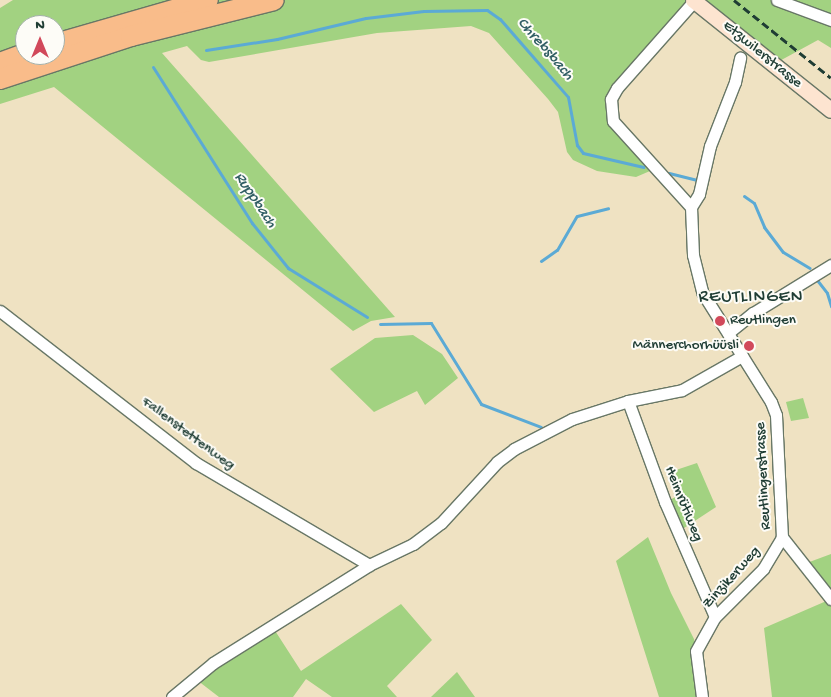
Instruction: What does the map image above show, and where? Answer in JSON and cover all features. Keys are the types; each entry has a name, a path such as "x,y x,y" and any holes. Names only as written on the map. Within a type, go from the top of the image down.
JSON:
{"highway":[{"path":"65,41 208,0"},
{"path":"0,79 131,36 274,0"},
{"path":"0,63 15,58"}],"main road":[{"name":"Etzwilerstrasse","path":"694,0 831,110"}],"street":[{"path":"692,207 613,121 611,99 616,88 694,0"},
{"path":"777,0 831,20"},
{"name":"Reutlingerstrasse","path":"740,58 735,82 710,146 699,194 692,207 695,272 706,300 728,333 776,415 782,537 831,599"},
{"path":"728,333 753,313 831,265"},
{"name":"Fallenstettenweg","path":"0,311 212,474 368,565"},
{"path":"172,697 206,668 368,565 414,544 441,524 497,462 514,449 572,419 628,401 682,390 742,356"},
{"name":"Heimrütiweg","path":"628,401 665,502 715,617"},
{"name":"Zinzikerweg","path":"702,697 696,651 715,617 763,569 782,537"}],"green space":[{"path":"13,0 831,0 831,48 818,40 774,64 695,1 617,88 611,110 657,168 636,177 597,171 573,160 567,152 558,112 489,33 471,26 377,33 209,62 201,60 187,46 162,53 395,317 371,321 353,331 54,87 0,104 0,8"},
{"path":"413,335 442,354 458,378 425,405 417,391 374,412 330,369 375,338"},
{"path":"803,398 809,418 791,421 786,402"},
{"path":"697,463 716,507 678,532 665,502 680,495 673,471"},
{"path":"648,537 671,593 694,639 702,697 659,697 616,561"},
{"path":"831,554 831,599 804,564"},
{"path":"831,599 831,697 772,697 764,628"},
{"path":"401,604 432,640 387,686 397,697 332,697 306,679 293,697 219,697 193,677 272,626 301,671"},
{"path":"457,672 475,697 431,697"}],"waterway":[{"name":"Chrebsbach","path":"206,50 277,39 366,18 424,11 487,10 500,19 568,97 577,145 583,153 643,167"},
{"name":"Ruppbach","path":"153,67 252,223 288,268 367,317"},
{"name":"Chrebsbach","path":"669,173 698,180"},
{"name":"Chrebsbach","path":"744,196 754,203 764,227 783,252 810,268"},
{"path":"541,261 557,250 577,216 608,208"},
{"name":"Chrebsbach","path":"817,280 827,293 831,306"},
{"name":"Ruppbach","path":"380,324 431,323 481,404 541,427"}],"railway":[{"path":"734,0 831,78"}],"place":[{"name":"Reutlingen","path":"720,321"},
{"name":"Männerchorhüüsli","path":"749,346"}],"district":[{"name":"REUTLINGEN","path":"751,298"}]}
